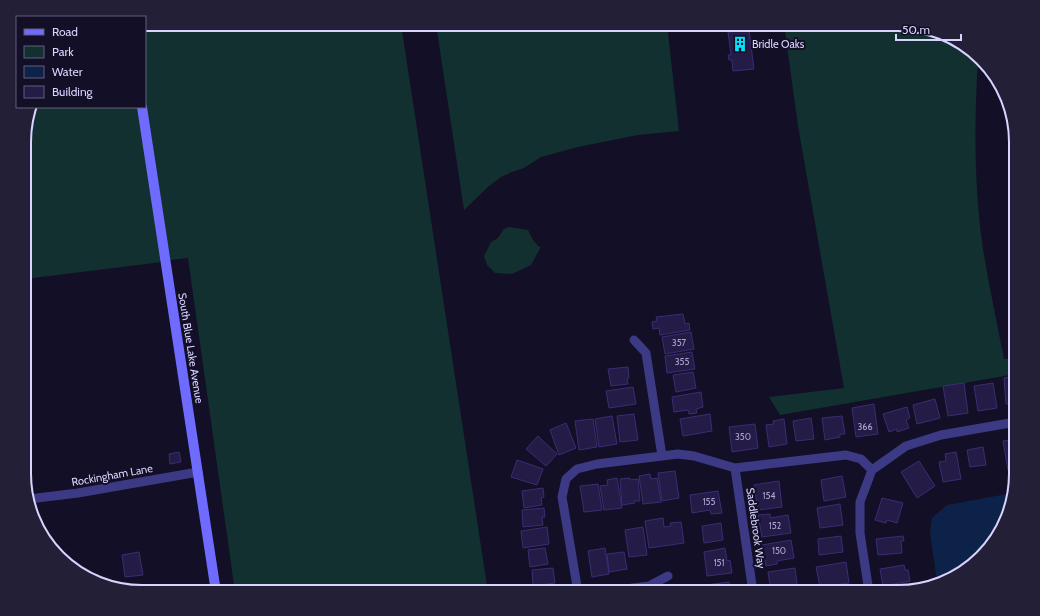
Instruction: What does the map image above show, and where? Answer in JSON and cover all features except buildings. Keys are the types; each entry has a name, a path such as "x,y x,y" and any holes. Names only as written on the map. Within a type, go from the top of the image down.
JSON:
{"main road":[{"name":"South Blue Lake Avenue","path":"142,108 215,585"}],"street":[{"path":"634,340 646,354 662,456"},
{"path":"868,585 860,533 860,502 872,470 906,446 941,435 1009,423"},
{"path":"577,585 562,497 566,478 577,469 597,464 678,454 694,456 735,468 846,455 861,459 872,470"},
{"name":"Saddlebrook Way","path":"735,468 752,585"},
{"name":"Rockingham Lane","path":"34,499 198,472"},
{"path":"651,585 668,576"}],"green space":[{"path":"146,31 402,31 487,585 234,585 188,258 170,260 146,102"},
{"path":"437,31 668,31 679,131 638,135 578,147 541,157 524,168 501,177 489,186 464,210"},
{"path":"785,31 913,32 941,39 966,54 977,63 976,178 980,225 985,263 1004,359 1009,359 1009,375 780,415 769,397 844,388 798,126"},
{"path":"36,108 138,108 162,262 31,278 31,142 33,120"},
{"path":"509,227 528,230 533,240 539,247 541,247 531,265 512,274 495,273 487,265 484,256 491,242 498,238 504,229"}],"water":[{"path":"1007,494 1001,517 982,547 960,566 936,578 930,532 932,518 947,505"}],"place":[{"name":"Bridle Oaks","path":"740,44"}]}
